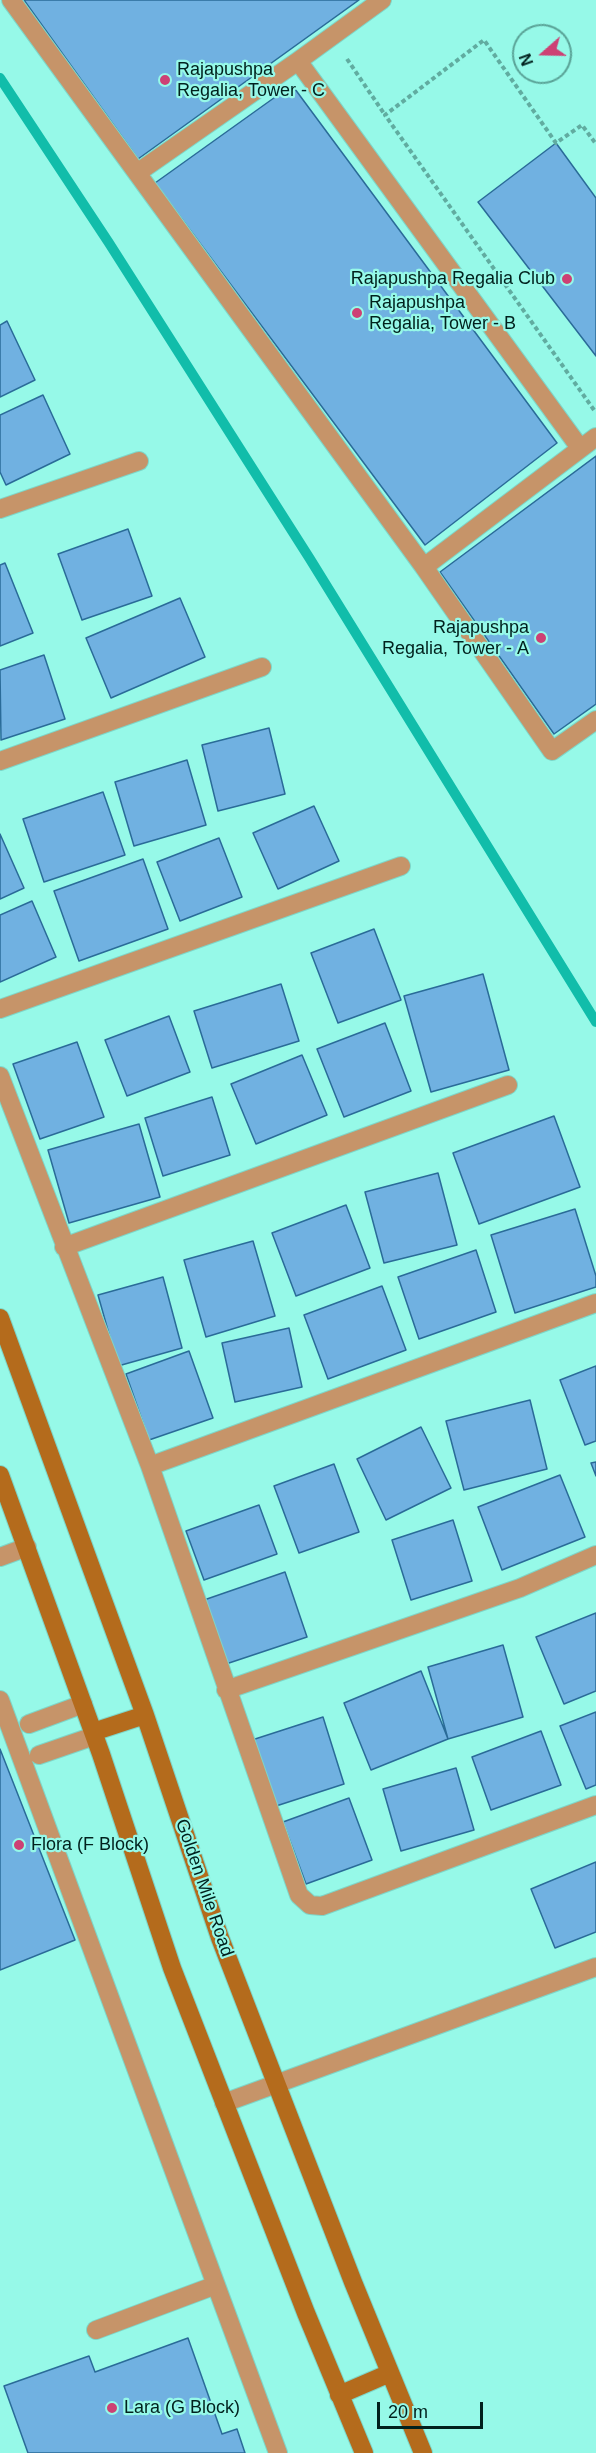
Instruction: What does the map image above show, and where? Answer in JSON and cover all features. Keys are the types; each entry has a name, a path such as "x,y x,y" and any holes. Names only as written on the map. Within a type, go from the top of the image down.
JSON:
{"street":[{"path":"11,0 424,567 552,751 596,720"},
{"path":"137,173 382,0"},
{"path":"298,61 580,448"},
{"path":"424,567 596,437"},
{"path":"0,509 139,461"},
{"path":"0,761 262,667"},
{"path":"0,1009 401,866"},
{"path":"0,1076 150,1466 299,1895 310,1905 322,1906 339,1901 596,1805"},
{"path":"64,1247 508,1085"},
{"path":"150,1466 596,1303"},
{"name":"Golden Mile Road","path":"0,1318 145,1715 220,1938 423,2453"},
{"path":"0,1475 5,1503 27,1547 83,1704 172,1968 339,2395 364,2453"},
{"path":"0,1557 27,1547"},
{"path":"226,1690 520,1588 596,1556"},
{"path":"0,1700 278,2453"},
{"path":"28,1724 83,1704"},
{"path":"39,1755 145,1715"},
{"path":"224,2103 596,1967"},
{"path":"96,2330 216,2285"},
{"path":"339,2395 390,2373"}],"path":[{"path":"332,37 596,413"},
{"path":"385,115 484,40 556,142 582,125 596,144"}],"building":[{"name":"Rajapushpa Regalia, Tower - C","path":"24,0 359,0 138,159"},
{"name":"Rajapushpa Regalia, Tower - B","path":"292,85 557,443 425,545 155,183"},
{"name":"Rajapushpa Regalia Club","path":"556,143 596,198 596,356 478,202"},
{"path":"7,321 35,380 0,397 0,325"},
{"path":"43,395 70,454 6,485 0,472 0,415"},
{"name":"Rajapushpa Regalia, Tower - A","path":"596,456 596,704 554,734 440,572"},
{"path":"128,529 152,596 82,620 58,554"},
{"path":"5,563 33,633 0,646 0,565"},
{"path":"180,598 205,657 111,698 86,638"},
{"path":"44,655 65,719 1,740 0,670"},
{"path":"269,728 285,794 218,811 202,745"},
{"path":"187,760 206,825 134,846 115,782"},
{"path":"103,792 125,855 44,882 23,819"},
{"path":"314,806 339,861 278,889 253,833"},
{"path":"0,834 24,888 0,899"},
{"path":"219,838 242,897 180,921 157,862"},
{"path":"143,859 168,929 79,961 54,891"},
{"path":"32,901 56,957 0,982 0,915"},
{"path":"374,929 401,1000 338,1023 311,953"},
{"path":"483,974 509,1070 431,1092 404,996"},
{"path":"281,984 299,1041 212,1068 194,1011"},
{"path":"169,1016 190,1072 127,1096 105,1040"},
{"path":"385,1023 411,1091 344,1117 317,1049"},
{"path":"77,1042 104,1117 40,1139 13,1064"},
{"path":"302,1055 327,1115 256,1144 231,1084"},
{"path":"212,1097 230,1155 163,1176 145,1118"},
{"path":"554,1116 580,1187 479,1224 453,1153"},
{"path":"139,1124 160,1197 69,1223 48,1150"},
{"path":"438,1173 457,1245 384,1263 365,1192"},
{"path":"346,1205 370,1268 296,1296 272,1233"},
{"path":"575,1209 596,1276 596,1287 515,1313 491,1235"},
{"path":"253,1241 275,1316 206,1337 184,1260"},
{"path":"476,1250 496,1312 419,1339 398,1277"},
{"path":"163,1277 182,1348 118,1366 98,1295"},
{"path":"382,1286 406,1350 328,1379 304,1315"},
{"path":"289,1328 302,1387 235,1402 222,1343"},
{"path":"189,1351 213,1418 149,1440 126,1374"},
{"path":"596,1366 596,1441 585,1445 560,1380"},
{"path":"530,1400 547,1469 464,1490 446,1421"},
{"path":"421,1427 451,1488 386,1520 357,1459"},
{"path":"596,1462 596,1476 591,1463"},
{"path":"334,1464 359,1532 299,1553 274,1486"},
{"path":"560,1475 585,1537 502,1570 478,1507"},
{"path":"259,1505 277,1554 204,1580 186,1531"},
{"path":"453,1520 472,1581 411,1600 392,1540"},
{"path":"285,1572 307,1637 226,1664 204,1600"},
{"path":"596,1613 596,1691 564,1704 536,1637"},
{"path":"503,1645 523,1717 448,1739 428,1667"},
{"path":"421,1671 448,1739 371,1770 344,1703"},
{"path":"596,1712 596,1785 586,1789 560,1726"},
{"path":"323,1717 344,1784 273,1807 252,1740"},
{"path":"541,1731 561,1785 491,1810 472,1757"},
{"name":"Flora (F Block)","path":"0,1749 75,1940 0,1970"},
{"path":"456,1768 474,1830 401,1851 383,1789"},
{"path":"349,1798 372,1860 306,1884 283,1822"},
{"path":"596,1862 596,1932 555,1948 531,1889"},
{"name":"Lara (G Block)","path":"188,2338 222,2434 237,2429 245,2453 28,2453 4,2386 89,2356 95,2372"}],"waterway":[{"path":"0,78 109,243 310,559 596,1022"}],"place":[{"name":"Rajapushpa Regalia, Tower - C","path":"165,80"},
{"name":"Rajapushpa Regalia Club","path":"567,279"},
{"name":"Rajapushpa Regalia, Tower - B","path":"357,313"},
{"name":"Rajapushpa Regalia, Tower - A","path":"541,638"},
{"name":"Flora (F Block)","path":"19,1845"},
{"name":"Lara (G Block)","path":"112,2408"}]}
